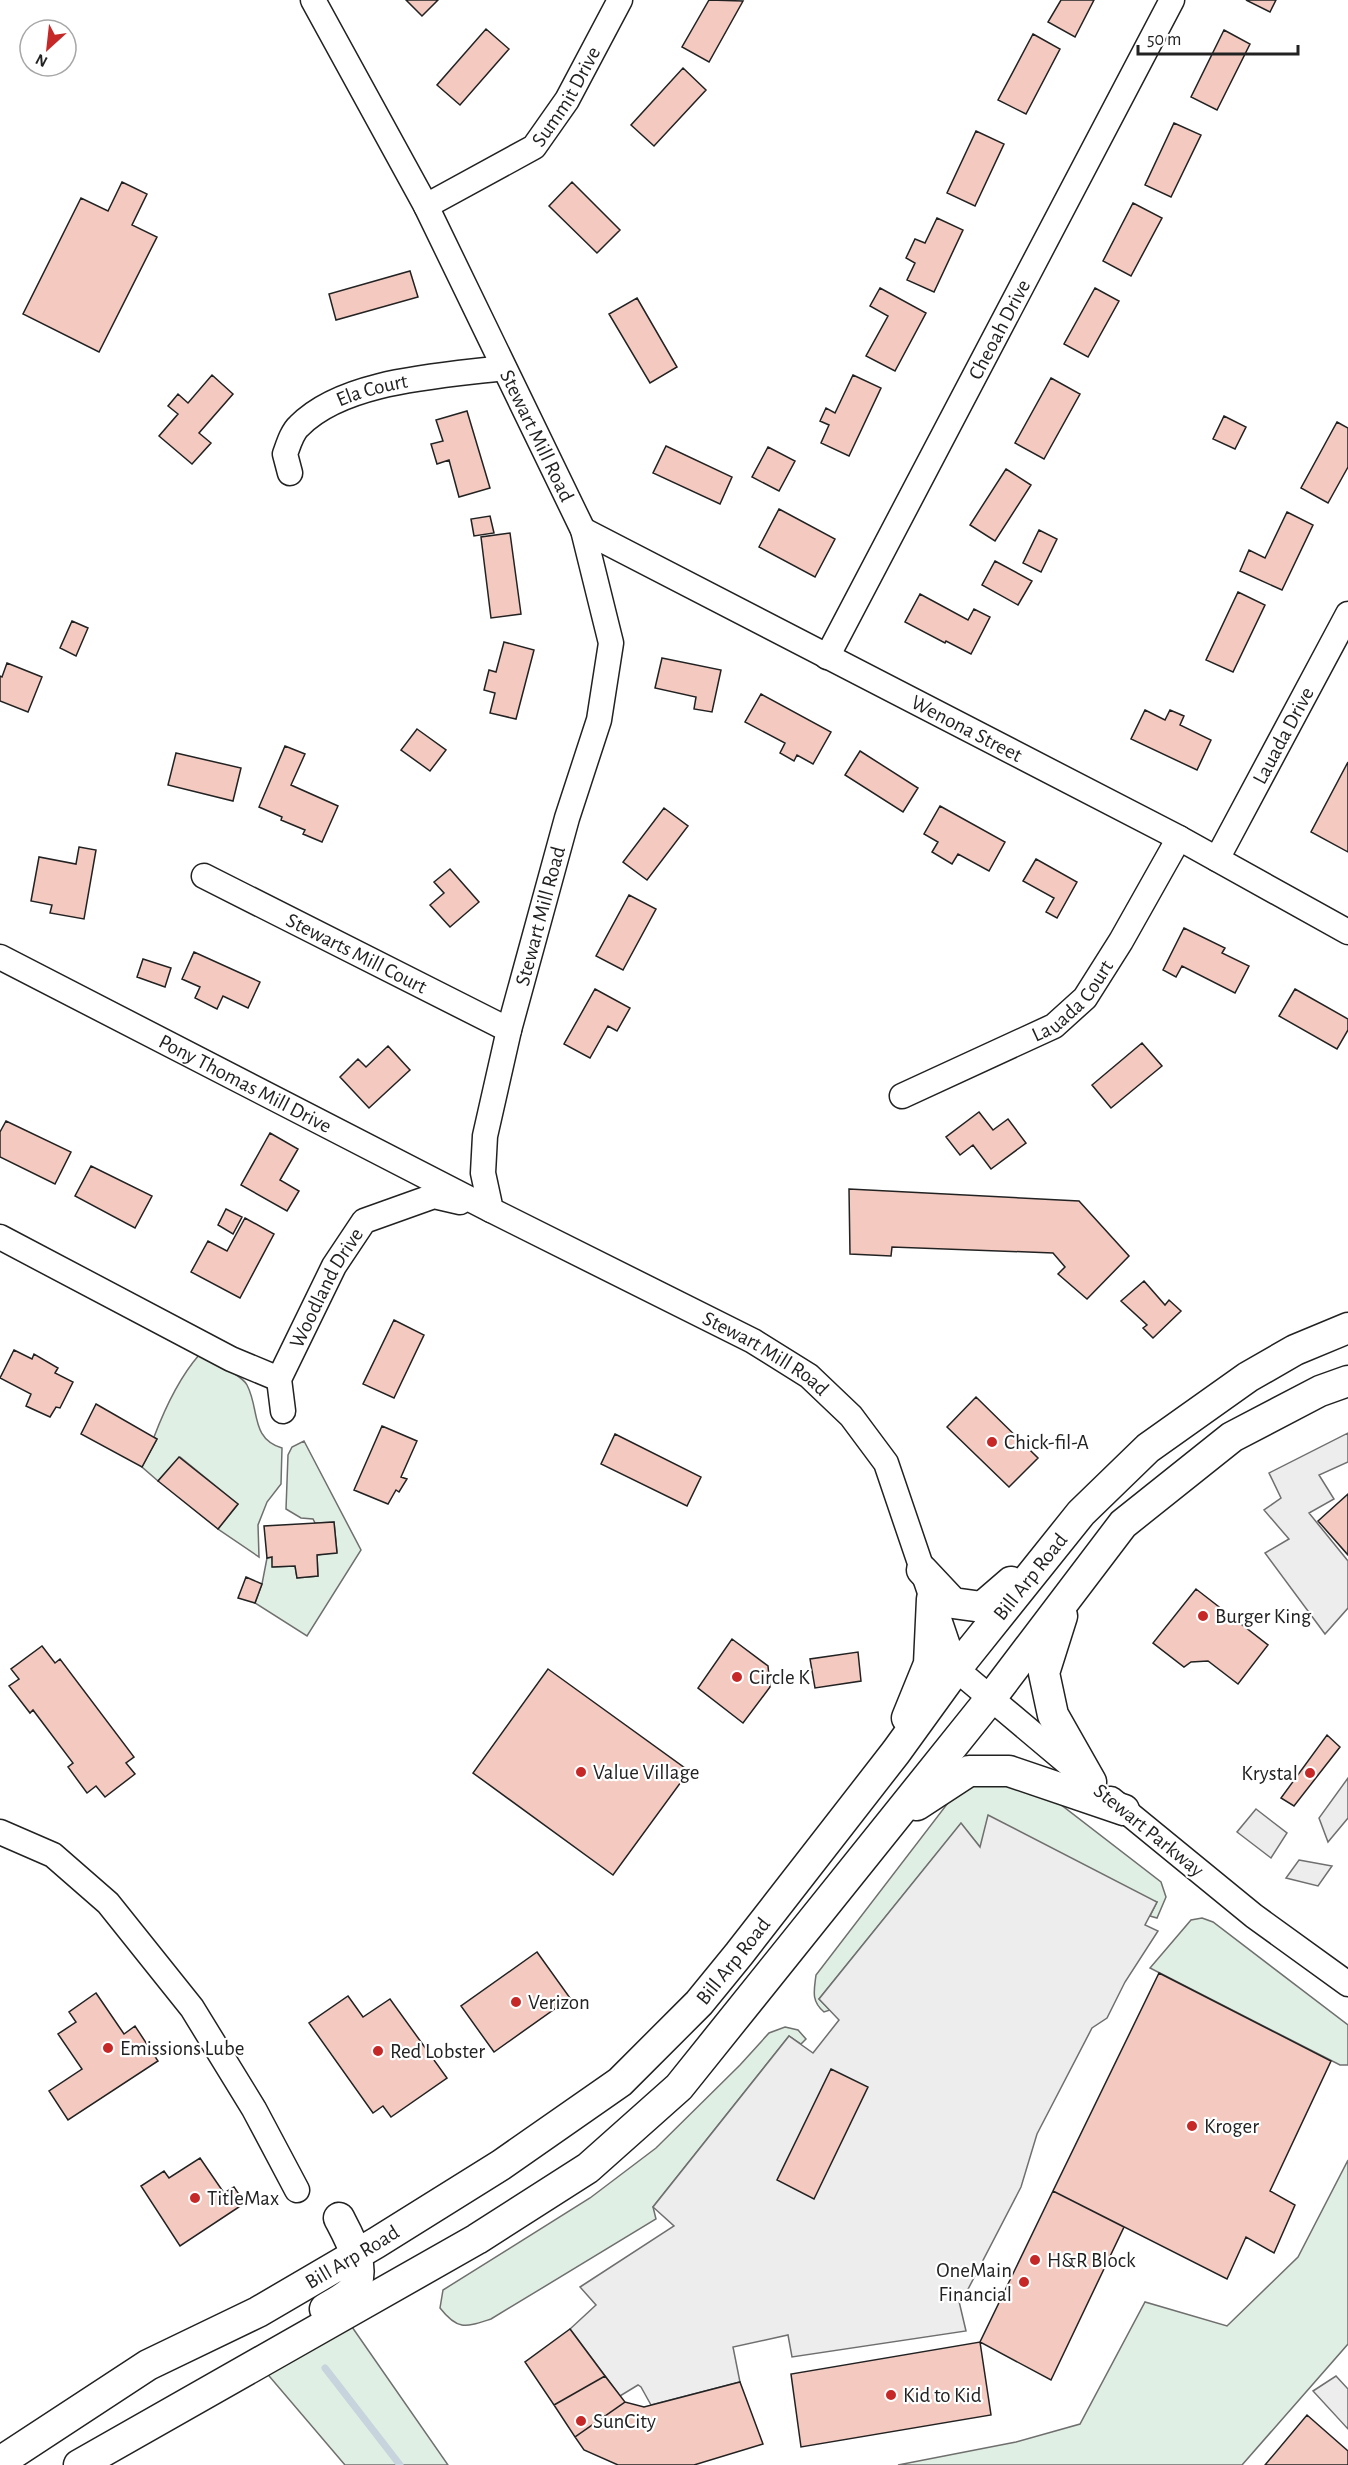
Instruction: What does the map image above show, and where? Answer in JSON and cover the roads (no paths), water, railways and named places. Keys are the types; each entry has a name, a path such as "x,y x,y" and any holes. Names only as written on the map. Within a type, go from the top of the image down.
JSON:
{"main road":[{"name":"Bill Arp Road","path":"0,2462 148,2365 258,2312 355,2255 501,2165 620,2082 699,2002 896,1752 956,1669 1082,1513 1148,1448 1248,1377 1294,1350 1348,1328"},
{"name":"Bill Arp Road","path":"79,2465 477,2239 588,2168 679,2087 991,1698 1123,1524 1232,1437 1320,1391 1348,1381"},
{"path":"922,1570 953,1603 981,1607 1000,1593 1082,1513"},
{"path":"1068,1597 1044,1673 1053,1714 1091,1782"},
{"path":"896,1752 928,1665 932,1599"},
{"path":"894,1819 969,1771 1009,1771 1124,1810"},
{"path":"285,2348 311,2318 350,2293 359,2279 359,2266 339,2218"}],"street":[{"name":"Stewart Mill Road","path":"313,0 426,206 583,530 611,643 598,720 567,818 509,1030 485,1136 483,1173 491,1210 753,1341 809,1376 851,1416 885,1463 956,1669"},
{"name":"Summit Drive","path":"426,206 534,147 567,100 620,0"},
{"name":"Cheoah Drive","path":"827,657 1172,0"},
{"name":"Ela Court","path":"290,473 285,454 297,427 326,404 390,383 503,368"},
{"name":"Wenona Street","path":"583,530 1179,838 1348,932"},
{"name":"Lauada Drive","path":"1217,859 1348,614"},
{"name":"Lauada Court","path":"902,1096 1054,1026 1085,998 1121,941 1179,838"},
{"name":"Stewarts Mill Court","path":"204,876 509,1030"},
{"name":"Pony Thomas Mill Drive","path":"0,957 491,1210"},
{"name":"Woodland Drive","path":"279,1379 334,1266 364,1221 434,1196 491,1210"},
{"path":"0,1237 231,1359 279,1379 283,1411"},
{"name":"Stewart Parkway","path":"956,1669 1254,1916 1348,1984"},
{"path":"0,1832 53,1855 108,1903 192,2008 254,2109 297,2190"}],"waterway":[{"path":"325,2368 400,2465"}],"place":[{"name":"Chick-fil-A","path":"992,1442"},
{"name":"Burger King","path":"1203,1616"},
{"name":"Circle K","path":"737,1677"},
{"name":"Value Village","path":"581,1772"},
{"name":"Krystal","path":"1310,1773"},
{"name":"Verizon","path":"516,2002"},
{"name":"Emissions Lube","path":"108,2048"},
{"name":"Red Lobster","path":"378,2051"},
{"name":"Kroger","path":"1192,2126"},
{"name":"TitleMax","path":"195,2198"},
{"name":"H&R Block","path":"1035,2260"},
{"name":"OneMain Financial","path":"1024,2282"},
{"name":"Kid to Kid","path":"891,2395"},
{"name":"SunCity","path":"581,2421"}]}
